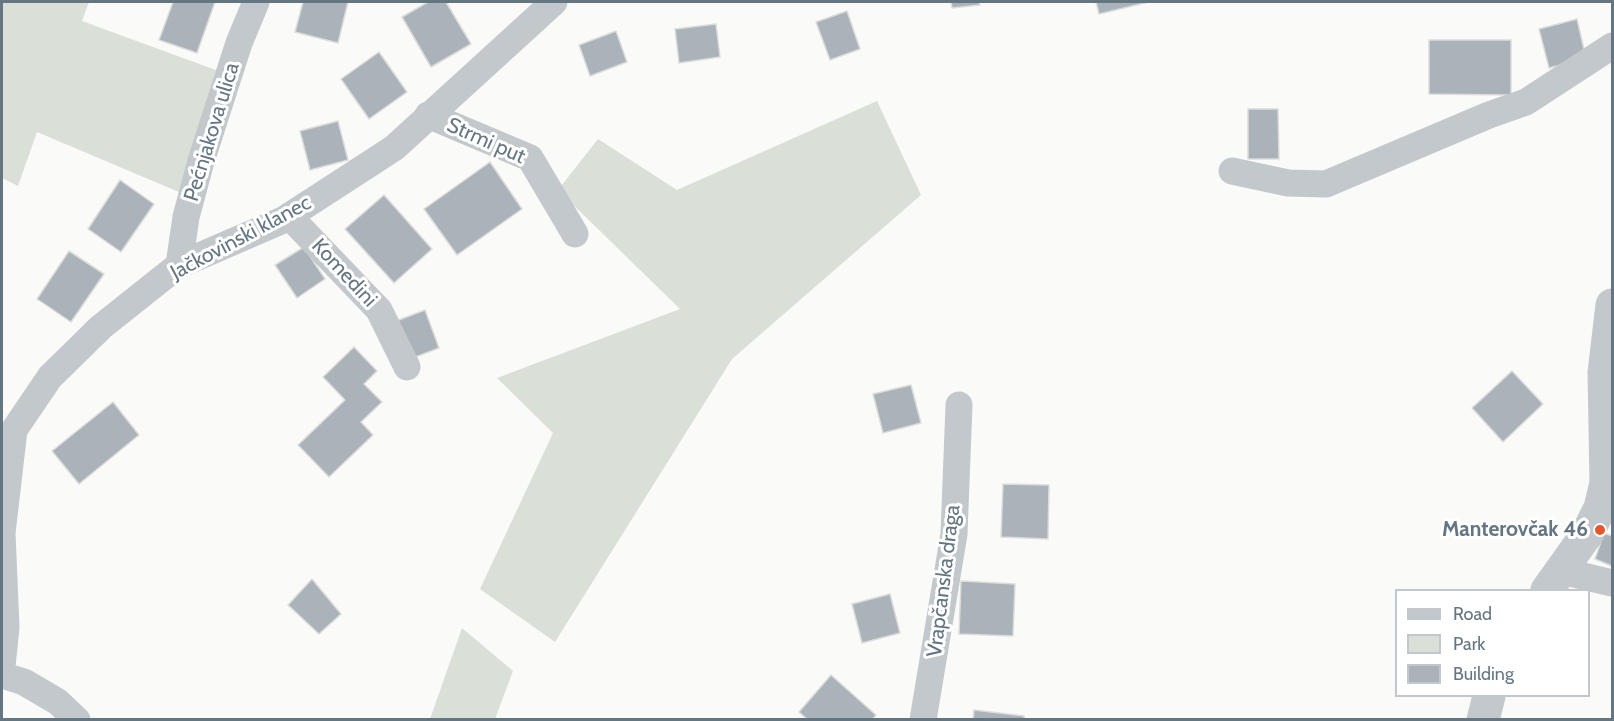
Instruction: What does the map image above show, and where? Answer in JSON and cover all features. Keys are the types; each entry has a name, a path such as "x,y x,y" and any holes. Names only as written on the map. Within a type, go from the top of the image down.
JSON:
{"street":[{"name":"Pećnjakova ulica","path":"180,265 186,217 201,161 239,44 256,2"},
{"name":"Jačkovinski klanec","path":"2,666 6,627 2,532 14,430 50,377 102,327 180,265 290,216 394,148 554,2"},
{"path":"1232,171 1288,183 1326,184 1478,119 1526,102 1612,46"},
{"name":"Strmi put","path":"428,115 530,158 576,234"},
{"name":"Komedini","path":"290,216 379,310 407,367"},
{"path":"1554,581 1587,534 1600,508 1606,483 1604,373 1611,319"},
{"name":"Vrapčanska draga","path":"923,720 954,534 958,405"},
{"path":"1554,581 1612,583"},
{"path":"2,675 24,682 58,702 77,720"},
{"path":"1483,720 1489,697"}],"green space":[{"path":"2,2 89,2 82,21 224,73 186,195 37,132 18,186 2,178"},
{"path":"877,101 921,195 732,359 555,642 480,589 553,433 497,378 680,309 558,190 598,139 677,190"},
{"path":"462,628 513,671 495,719 430,719"}],"building":[{"path":"173,2 215,2 197,53 159,40"},
{"path":"303,2 348,2 338,43 295,32"},
{"path":"428,2 446,2 471,44 431,67 402,17"},
{"path":"951,2 979,2 980,5 952,8"},
{"path":"1096,2 1149,2 1099,14"},
{"path":"847,11 860,49 830,60 816,22"},
{"path":"1577,19 1586,58 1549,68 1539,29"},
{"path":"716,24 720,57 679,63 675,29"},
{"path":"616,31 627,62 590,76 579,45"},
{"path":"1429,40 1511,40 1511,95 1429,94"},
{"path":"379,52 407,92 369,119 341,79"},
{"path":"1248,109 1278,109 1279,159 1248,159"},
{"path":"338,121 348,160 310,170 300,131"},
{"path":"490,162 522,209 457,255 424,209"},
{"path":"120,180 154,204 121,252 88,229"},
{"path":"384,195 432,249 394,283 345,229"},
{"path":"304,247 325,279 297,298 275,265"},
{"path":"69,251 104,274 71,322 37,299"},
{"path":"425,310 439,348 410,359 396,321"},
{"path":"354,347 377,371 364,384 382,402 361,422 373,435 329,477 298,445 345,400 323,377"},
{"path":"1512,371 1543,404 1503,442 1472,408"},
{"path":"911,385 921,423 883,433 873,394"},
{"path":"113,402 139,435 79,484 52,451"},
{"path":"1003,484 1049,485 1048,539 1001,537"},
{"path":"1604,533 1612,536 1612,566 1595,559"},
{"path":"312,579 341,614 319,634 288,605"},
{"path":"961,581 1015,584 1013,636 959,634"},
{"path":"890,594 900,633 862,643 852,604"},
{"path":"831,675 876,715 872,720 808,720 799,712"},
{"path":"974,710 1024,716 1024,720 973,720"}],"place":[{"name":"Manterovčak 46","path":"1600,530"}]}
